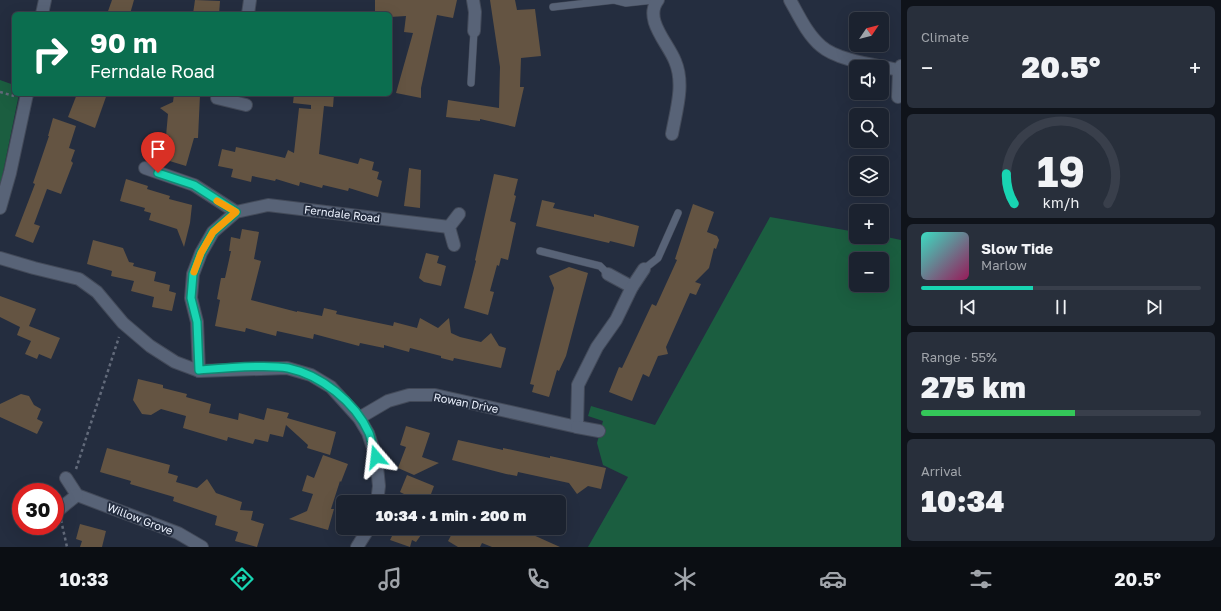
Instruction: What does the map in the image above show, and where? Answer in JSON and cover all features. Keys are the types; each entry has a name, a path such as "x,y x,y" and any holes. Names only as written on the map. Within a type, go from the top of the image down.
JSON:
{"street":[{"path":"42,12 44,0"},
{"path":"248,12 250,0"},
{"path":"473,0 475,12 474,31"},
{"path":"658,0 654,6 653,17 675,61 679,73 680,87 672,134"},
{"path":"790,0 807,30 821,46 835,55 900,68 898,97"},
{"path":"0,208 10,173 27,96"},
{"path":"217,98 231,97 246,105"},
{"path":"145,168 194,185 236,212"},
{"name":"Ferndale Road","path":"199,370 197,322 191,298 193,274 201,253 213,232 236,212 268,205 449,227"},
{"path":"454,245 449,227 459,214"},
{"path":"0,258 79,279 97,292 123,323 150,346 175,362 199,370 287,368 311,375 331,386 359,418 368,433 376,457 378,486 377,495"},
{"path":"577,427 578,385 597,347 616,320 632,287 644,269"},
{"path":"608,274 632,287"},
{"name":"Rowan Drive","path":"359,418 388,401 410,395 435,395 599,431"},
{"path":"64,505 77,495 66,478"},
{"name":"Willow Grove","path":"77,495 178,533 202,547"},
{"path":"357,547 365,535"}],"lane":[{"path":"553,7 614,0 626,3 654,0"},
{"path":"471,83 474,31"},
{"path":"644,269 658,258 678,213"},
{"path":"540,251 600,266 608,274"}],"path":[{"path":"66,478 77,468 123,323"},
{"path":"64,535 67,547"}],"green space":[{"path":"0,80 12,84 12,96 19,96 0,187"},
{"path":"770,217 849,231 849,244 889,244 889,237 901,240 901,547 588,547 628,477 603,465 597,443 603,421 588,416 591,406 655,425"}],"building":[{"path":"112,0 134,0 131,12 108,12"},
{"path":"195,0 220,1 219,12 193,12"},
{"path":"375,0 457,0 453,18 437,15 421,88 421,98 396,93 413,33 404,32 406,16 392,17 392,12 375,12"},
{"path":"490,0 515,0 517,10 535,9 541,56 521,58 520,87 524,87 515,127 480,119 480,121 446,117 448,100 499,108 500,67"},
{"path":"76,96 106,96 95,128 68,117"},
{"path":"174,96 200,96 198,138 194,138 186,166 163,159 170,136 166,136 168,114 160,108 173,102"},
{"path":"294,96 334,96 333,107 324,106 319,154 358,164 360,158 374,162 372,170 379,172 377,179 382,181 378,197 349,188 348,191 323,185 322,188 300,182 299,186 276,179 275,181 252,176 251,182 231,177 233,169 218,166 222,149 235,152 236,147 285,158 288,150 294,153 299,108 311,109 311,105 293,103"},
{"path":"53,118 76,126 69,148 75,150 71,161 73,163 61,194 47,189 34,224 40,226 33,243 15,236 35,184 33,183 49,136"},
{"path":"409,168 421,170 420,208 404,206"},
{"path":"494,174 518,179 514,195 516,196 510,221 516,223 508,260 501,258 499,266 497,265 490,291 494,292 488,315 464,308 476,261"},
{"path":"126,179 148,186 147,189 170,196 169,199 192,205 190,223 184,247 177,229 149,220 151,213 144,211 145,208 120,201"},
{"path":"542,200 555,203 553,208 594,217 594,214 639,226 634,247 610,241 609,243 536,226"},
{"path":"693,204 714,212 707,232 717,236 719,240 716,249 714,248 709,268 695,282 701,284 696,295 690,293 666,347 668,354 658,356 649,377 643,374 632,401 609,392 619,367 622,368 652,304 656,306 677,260 675,259"},
{"path":"242,229 259,232 254,259 261,261 251,300 297,312 322,316 324,308 337,311 336,314 393,326 394,322 417,328 420,318 438,328 449,318 451,333 460,337 481,342 491,333 499,346 506,348 501,368 454,358 453,361 441,358 441,356 410,348 409,352 384,345 384,348 360,343 359,346 314,334 313,339 277,331 276,336 246,328 245,332 215,326 220,300 217,299 221,278 225,278 231,251 229,251 231,237 240,239"},
{"path":"93,240 123,248 129,262 134,263 133,266 156,272 154,281 170,285 169,291 176,293 172,311 152,307 154,297 131,291 134,281 111,276 112,271 87,264"},
{"path":"426,253 439,256 437,263 446,266 441,286 424,282 419,278"},
{"path":"569,267 588,273 566,356 559,371 557,370 549,397 532,392 534,385 530,384 554,288 549,276"},
{"path":"0,296 36,309 29,326 60,338 51,359 39,354 37,359 25,354 31,341 17,335 20,327 0,317"},
{"path":"138,379 163,385 163,388 187,394 186,397 211,404 209,413 238,420 239,413 264,420 267,408 289,413 287,418 336,432 330,455 307,448 308,445 286,425 283,437 270,434 268,442 255,439 253,444 228,437 227,441 183,428 186,416 161,409 151,415 142,414 133,400"},
{"path":"21,394 29,396 34,405 41,409 37,419 43,422 37,434 0,417 0,404"},
{"path":"406,426 430,433 422,457 439,463 414,475 398,468 406,447 400,445"},
{"path":"458,440 503,450 503,448 550,458 550,456 606,468 601,489 588,486 577,494 569,483 518,472 517,476 506,474 452,460"},
{"path":"107,448 170,465 168,473 178,476 176,482 197,488 207,479 216,493 242,502 240,510 253,511 251,520 264,524 257,547 235,541 238,532 215,525 217,516 173,501 174,497 130,484 131,481 100,472"},
{"path":"323,455 348,464 341,482 340,481 331,509 334,509 328,530 289,519 307,511 313,494 302,491 307,475 314,478"},
{"path":"407,475 434,486 431,495 406,495 400,492"},
{"path":"80,524 106,531 102,547 80,547 82,541 76,539"},
{"path":"392,535 421,535 416,542 412,540 410,547 390,540"},
{"path":"451,535 533,535 560,547 492,547 482,543 480,547 458,547 448,541"}],"slow traffic":[{"path":"194,272 201,253 213,232 236,212 217,201"}],"route":[{"path":"158,173 194,185 236,212 213,232 201,253 193,274 191,298 197,322 199,370 224,368 287,368 311,375 331,386 359,418 368,433 376,457"}]}
